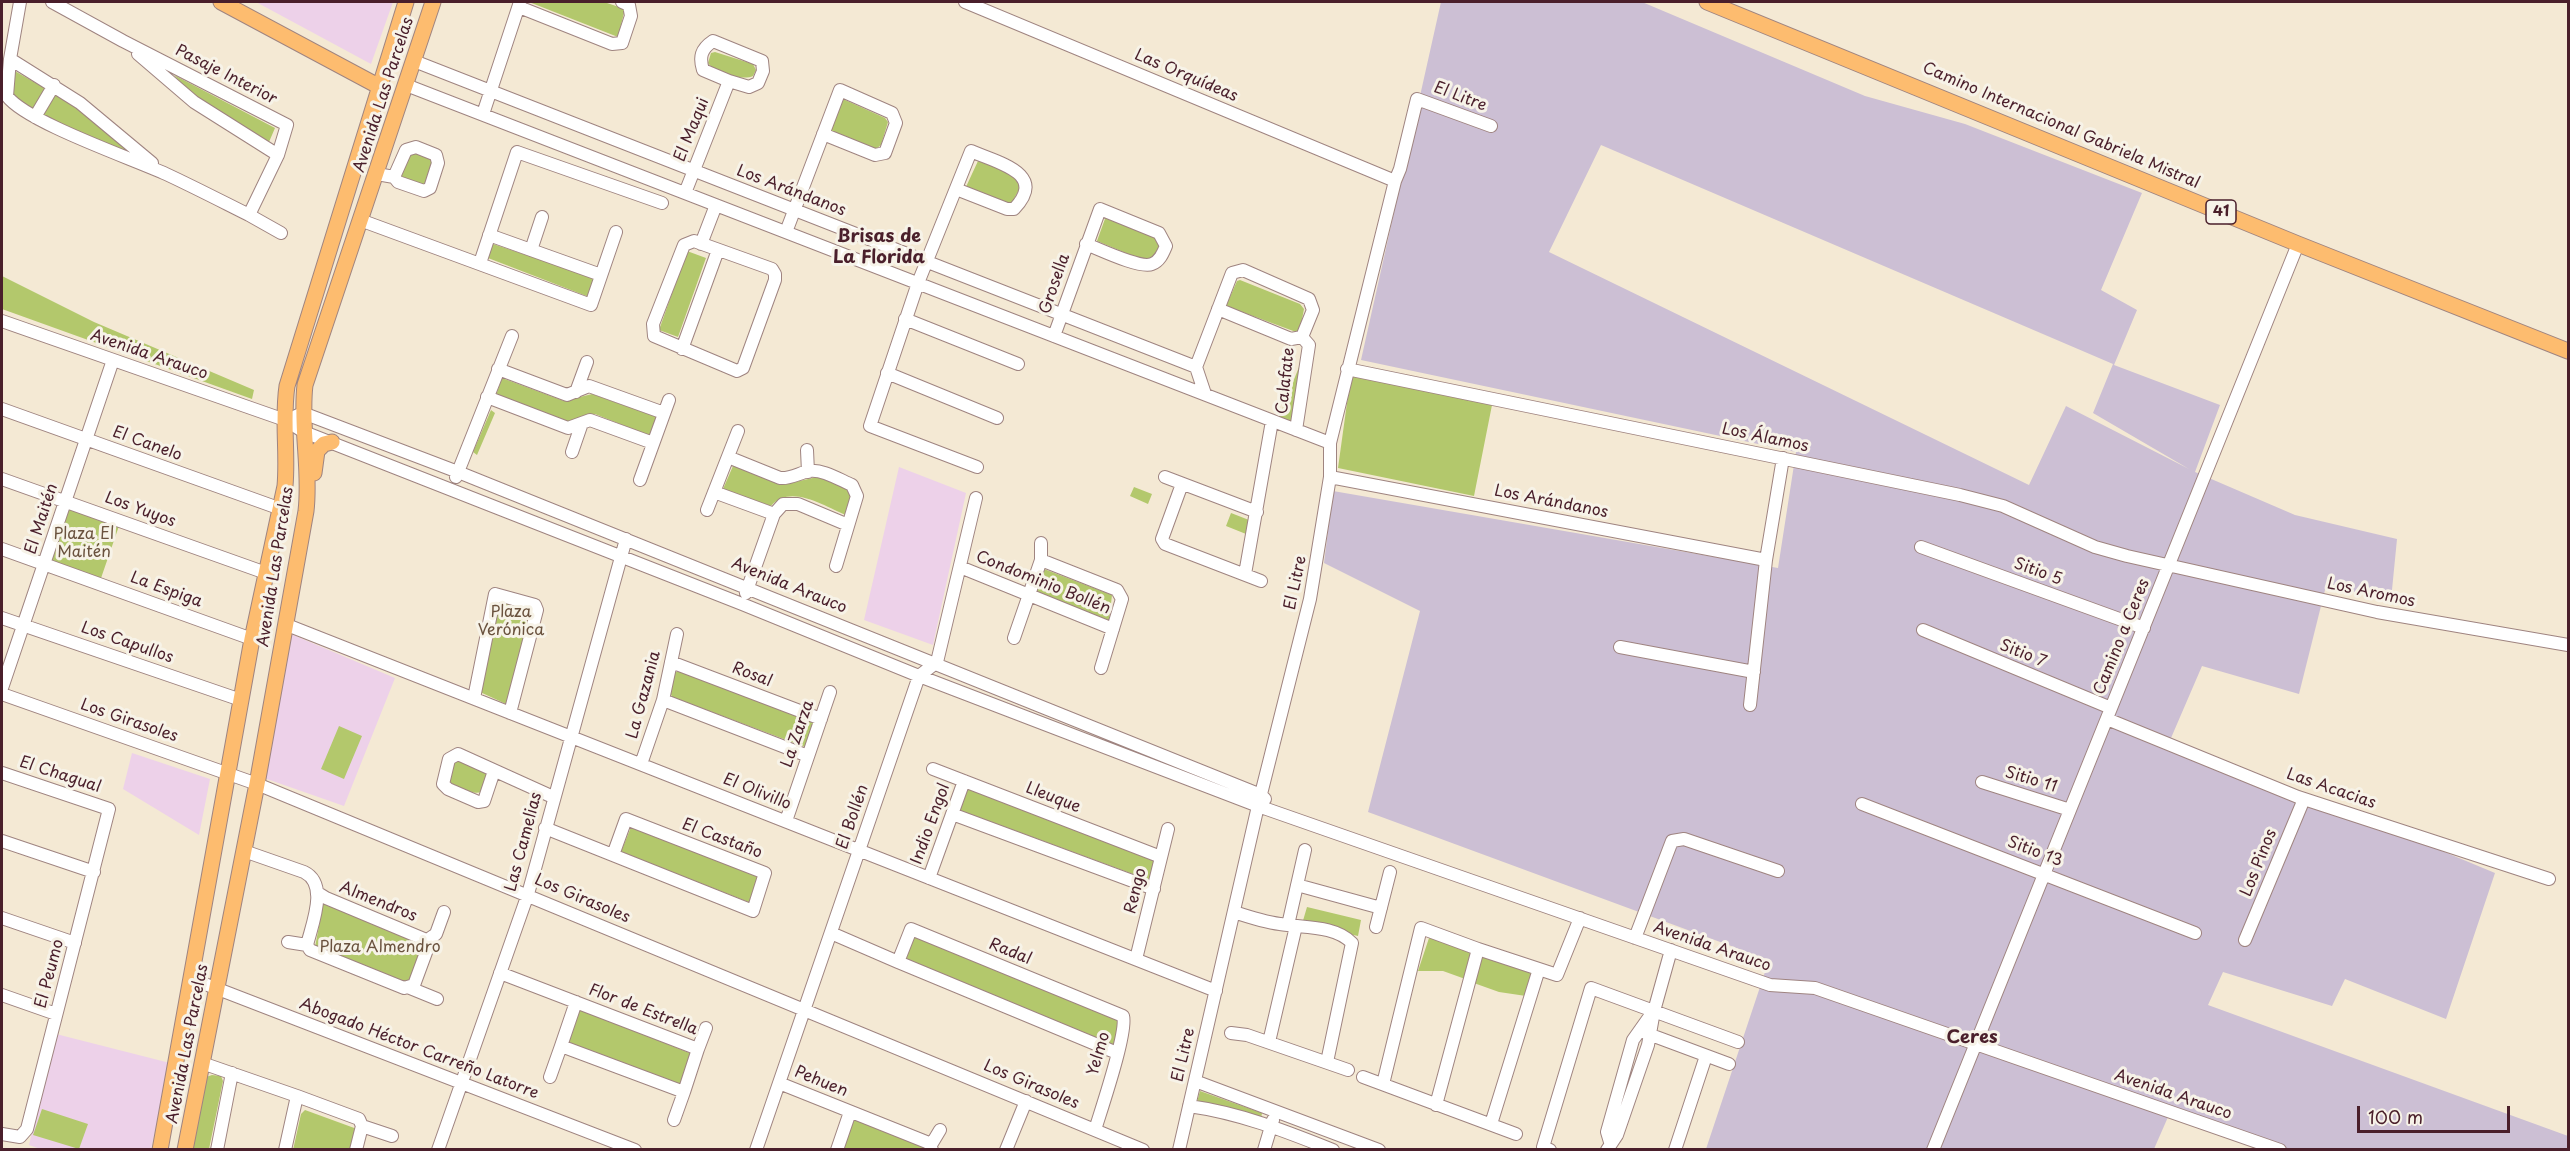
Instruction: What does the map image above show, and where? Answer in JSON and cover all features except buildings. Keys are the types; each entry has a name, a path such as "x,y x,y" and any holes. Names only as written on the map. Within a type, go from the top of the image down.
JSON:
{"main road":[{"path":"221,2 380,87 406,85"},
{"name":"Avenida Las Parcelas","path":"160,1149 252,639 281,509 287,466 285,420 287,386 406,2"},
{"name":"Avenida Las Parcelas","path":"185,1149 257,784 306,511 308,486 303,413 306,385 311,363 377,174 433,2"},
{"name":"Camino Internacional Gabriela Mistral","path":"1707,2 2298,244 2568,351"},
{"path":"306,511 317,451 324,444 332,442"},
{"path":"182,1036 206,1040"}],"street":[{"path":"20,2 10,59 7,96 13,104 35,117 166,174 249,214 281,233"},
{"name":"Pasaje Interior","path":"52,2 286,125 278,155 249,214"},
{"path":"483,114 520,4 612,45 622,43 631,16 629,5 622,2"},
{"name":"Las Orquídeas","path":"965,2 1395,181"},
{"name":"Pasaje Interior","path":"123,41 194,102 278,155"},
{"path":"713,41 762,61 763,71 758,83 749,87 729,81 703,70 700,59 705,46 713,41"},
{"path":"10,59 80,103 166,174"},
{"name":"Los Arándanos","path":"414,61 1196,367"},
{"name":"El Maqui","path":"685,193 729,81"},
{"path":"35,117 54,85"},
{"path":"406,85 1330,443"},
{"path":"786,232 794,209 840,90 892,113 896,123 885,153 875,155 823,134"},
{"name":"El Litre","path":"1179,1149 1260,800 1310,599 1330,477 1330,443 1417,99 1491,126"},
{"path":"956,189 1007,209 1014,209 1027,187 1020,172 971,151 918,283 870,426 977,467"},
{"path":"480,263 517,152 662,203"},
{"path":"377,174 394,177"},
{"path":"701,244 716,205"},
{"name":"Grosella","path":"1054,336 1086,244 1100,208 1160,233 1166,246 1162,257 1151,265 1140,264 1086,244"},
{"path":"531,250 542,217"},
{"path":"360,220 591,305 616,232"},
{"path":"489,235 601,275"},
{"path":"694,241 701,244 772,270 776,274 776,280 743,368 737,371 654,336 653,324 684,245 694,241"},
{"name":"Camino a Ceres","path":"1933,1149 2298,244"},
{"path":"682,349 718,250"},
{"name":"Calafate","path":"1196,367 1232,273 1243,270 1309,299 1313,310 1302,337"},
{"name":"Calafate","path":"1218,309 1291,339 1302,337"},
{"path":"906,319 1018,364"},
{"name":"Avenida Arauco","path":"2,321 285,420 304,432 919,676 1260,800"},
{"path":"451,489 512,336"},
{"name":"Calafate","path":"1296,430 1309,345 1302,337"},
{"name":"El Maitén","path":"2,688 113,360"},
{"path":"576,392 587,362"},
{"path":"1196,367 1204,394"},
{"path":"498,369 567,395 589,386 664,413"},
{"name":"Los Álamos","path":"1347,369 1783,458 2003,506 2095,547 2169,564"},
{"path":"887,374 997,418"},
{"path":"487,397 568,428 590,420 653,443"},
{"path":"640,480 669,399"},
{"name":"El Canelo","path":"2,409 281,509"},
{"path":"285,420 303,413"},
{"name":"Avenida Arauco","path":"303,413 458,471 937,662 1260,800 1272,810 1770,985 1815,988 2280,1149"},
{"path":"1245,574 1272,421"},
{"path":"572,452 582,423"},
{"path":"707,510 738,431"},
{"path":"807,450 808,472"},
{"path":"728,457 780,478 820,472 852,485 857,496 836,566"},
{"path":"1750,705 1766,560 1783,458"},
{"path":"1165,477 1257,512"},
{"name":"Los Arándanos","path":"1330,477 1766,560"},
{"name":"Los Yuyos","path":"2,479 266,573"},
{"path":"1182,484 1161,539 1165,543 1261,581"},
{"path":"714,492 774,514"},
{"path":"919,676 937,662 976,498"},
{"path":"742,604 774,514 783,504 798,504 848,525"},
{"name":"Las Camelias","path":"438,1149 528,894 626,539"},
{"path":"1014,638 1041,560 1041,543"},
{"name":"Sitio 5","path":"1921,547 2144,628"},
{"name":"La Espiga","path":"2,549 252,639"},
{"path":"1041,560 1117,591 1122,599 1101,668"},
{"name":"Los Aromos","path":"2169,564 2377,612 2568,645"},
{"name":"Condominio Bollén","path":"960,567 1113,629"},
{"path":"474,698 495,594 535,605 537,610 510,713"},
{"name":"Los Capullos","path":"2,618 241,700"},
{"name":"El Olivillo","path":"287,625 1216,991"},
{"name":"Sitio 7","path":"1923,630 2109,714"},
{"name":"La Gazania","path":"641,764 663,700 677,634"},
{"path":"1620,647 1754,672"},
{"name":"Rosal","path":"671,662 821,719"},
{"name":"El Bollén","path":"756,1149 919,676"},
{"name":"La Zarza","path":"786,821 830,692"},
{"name":"Los Girasoles","path":"2,694 257,784 1143,1149"},
{"path":"663,700 808,756"},
{"name":"Las Acacias","path":"2109,714 2304,799 2549,879"},
{"path":"494,771 484,801 478,802 448,789 443,784 449,759 458,754 553,797"},
{"name":"Lleuque","path":"933,769 1161,857"},
{"name":"El Chagual","path":"2,773 109,809"},
{"name":"Indio Engol","path":"929,878 964,781"},
{"name":"Sitio 11","path":"1982,782 2070,810"},
{"name":"Los Pinos","path":"2245,940 2304,799"},
{"name":"Sitio 13","path":"1862,804 2195,933"},
{"name":"El Peumo","path":"7,1136 20,1137 27,1129 109,809"},
{"path":"952,814 1154,889"},
{"name":"El Castaño","path":"545,828 753,911 765,873 626,819 613,855"},
{"name":"Rengo","path":"1136,959 1168,829"},
{"path":"1635,938 1672,841 1676,839 1684,839 1778,871"},
{"path":"2,841 94,872"},
{"name":"Almendros","path":"243,850 310,875 315,881 318,893 307,945"},
{"path":"1269,1042 1305,850"},
{"path":"1376,927 1390,873"},
{"path":"1297,885 1381,908"},
{"name":"Almendros","path":"318,893 426,941 428,947 414,985 410,988"},
{"name":"Almendros","path":"426,941 436,934 444,912"},
{"path":"1234,912 1261,921 1322,929 1347,938 1352,943 1327,1062"},
{"path":"2,918 75,943"},
{"path":"1383,1084 1421,928 1557,975 1580,918"},
{"name":"Radal","path":"898,962 911,929 1123,1016 1125,1022"},
{"path":"831,933 1117,1053"},
{"path":"288,942 307,945 310,950 437,999"},
{"path":"1436,1105 1478,949"},
{"path":"1609,1146 1617,1135 1647,1045 1644,1033 1654,1011 1671,950"},
{"path":"1491,1124 1539,969"},
{"name":"Flor de Estrella","path":"500,973 698,1049"},
{"name":"Abogado Héctor Carreño Latorre","path":"192,979 460,1084 635,1149"},
{"path":"1550,1149 1544,1147 1592,988 1738,1042"},
{"path":"2,995 56,1014"},
{"name":"Flor de Estrella","path":"550,1077 576,1002"},
{"name":"Yelmo","path":"1095,1130 1125,1022"},
{"name":"Flor de Estrella","path":"674,1120 706,1028"},
{"path":"1231,1033 1247,1035 1348,1070"},
{"path":"1644,1033 1729,1064"},
{"path":"561,1046 684,1092"},
{"path":"1675,1149 1706,1056"},
{"path":"202,1064 359,1119 362,1126 356,1149"},
{"path":"217,1149 232,1073"},
{"path":"1363,1077 1516,1134"},
{"path":"1195,1081 1379,1149"},
{"name":"Pehuen","path":"779,1083 929,1143 932,1148"},
{"path":"285,1149 297,1096"},
{"path":"1006,1149 1026,1101"},
{"path":"1189,1106 1225,1111 1271,1125 1333,1149"},
{"path":"1264,1149 1276,1110"},
{"path":"837,1149 850,1112"},
{"path":"362,1126 392,1136"},
{"path":"932,1148 940,1130"}],"shaded area":[{"path":"256,2 393,2 371,64"},
{"path":"1441,2 1642,2 1865,96 1965,124 2142,193 2101,290 2137,310 2114,365 2220,405 2195,472 2295,515 2397,539 2391,600 2326,586 2299,694 2202,666 2171,738 2495,873 2446,1019 2345,979 2332,1006 2223,972 2208,1005 2568,1136 2568,1149 2259,1149 2168,1117 2154,1149 1706,1149 1769,960 1368,812 1420,611 1324,563 1333,491 1778,568 1796,452 1361,360","holes":["1601,145 2113,364 2093,413 2189,469 2066,406 2029,485 1549,252"]},
{"path":"899,467 966,493 933,645 864,620"},
{"path":"291,634 395,678 344,806 264,778"},
{"path":"132,753 210,779 199,835 123,789"},
{"path":"56,1034 170,1063 151,1149 43,1150 29,1145"}],"green space":[{"path":"529,2 604,2 625,9 618,37"},
{"path":"715,52 753,64 756,70 753,76 736,77 711,67 708,63 711,53"},
{"path":"13,70 83,110 136,156 42,117 11,95"},
{"path":"174,75 275,128 269,142 262,143 194,98"},
{"path":"843,99 885,118 888,122 881,145 876,149 829,131"},
{"path":"410,151 434,158 425,186 401,178"},
{"path":"978,161 1017,175 1021,186 1011,204 965,189"},
{"path":"1106,216 1157,239 1161,246 1158,254 1145,261 1097,241"},
{"path":"493,244 595,278 589,297 488,258"},
{"path":"687,251 706,258 678,337 659,330"},
{"path":"2,276 94,322 254,390 252,399 2,309"},
{"path":"1240,280 1300,304 1304,309 1300,330 1296,332 1226,306 1237,281"},
{"path":"1303,357 1295,424 1279,417"},
{"path":"1351,374 1492,405 1474,496 1338,468"},
{"path":"502,378 564,401 592,394 657,417 650,436 595,414 571,423 496,395"},
{"path":"491,410 495,413 477,455 473,452"},
{"path":"733,466 786,484 817,477 848,488 852,495 848,516 808,499 788,497 779,499 771,506 723,489"},
{"path":"1134,487 1152,494 1148,504 1130,496"},
{"name":"Plaza El Maitén","path":"69,508 119,526 100,581 50,562"},
{"path":"1231,513 1249,520 1246,534 1226,526"},
{"path":"1044,569 1112,595 1109,621 1035,591"},
{"name":"Plaza Verónica","path":"497,598 532,606 506,704 480,692"},
{"path":"674,672 680,672 813,720 815,728 805,747 672,697 669,689"},
{"path":"339,726 362,736 344,779 321,769"},
{"path":"460,757 484,768 487,775 482,792 473,793 463,790 448,781 453,760"},
{"path":"967,788 1154,861 1149,880 959,810"},
{"path":"631,827 759,876 751,903 621,852"},
{"name":"Plaza Almendro","path":"324,900 424,941 412,983 406,985 315,947"},
{"path":"1307,907 1361,920 1358,936 1302,924"},
{"path":"914,931 1122,1019 1115,1048 904,960"},
{"path":"1429,938 1477,950 1468,980 1443,971 1418,971"},
{"path":"1479,951 1535,969 1526,996 1499,992 1471,982"},
{"path":"580,1009 692,1054 682,1085 568,1043"},
{"path":"221,1076 223,1081 209,1149 192,1150 206,1077"},
{"path":"1200,1091 1262,1113 1261,1119 1197,1102"},
{"path":"42,1109 88,1124 79,1149 33,1135"},
{"path":"305,1110 357,1129 353,1149 293,1150 301,1114"},
{"path":"856,1117 929,1150 842,1150 851,1121"}],"district":[{"name":"Brisas de La Florida","path":"879,247"},
{"name":"Ceres","path":"1972,1038"}]}
